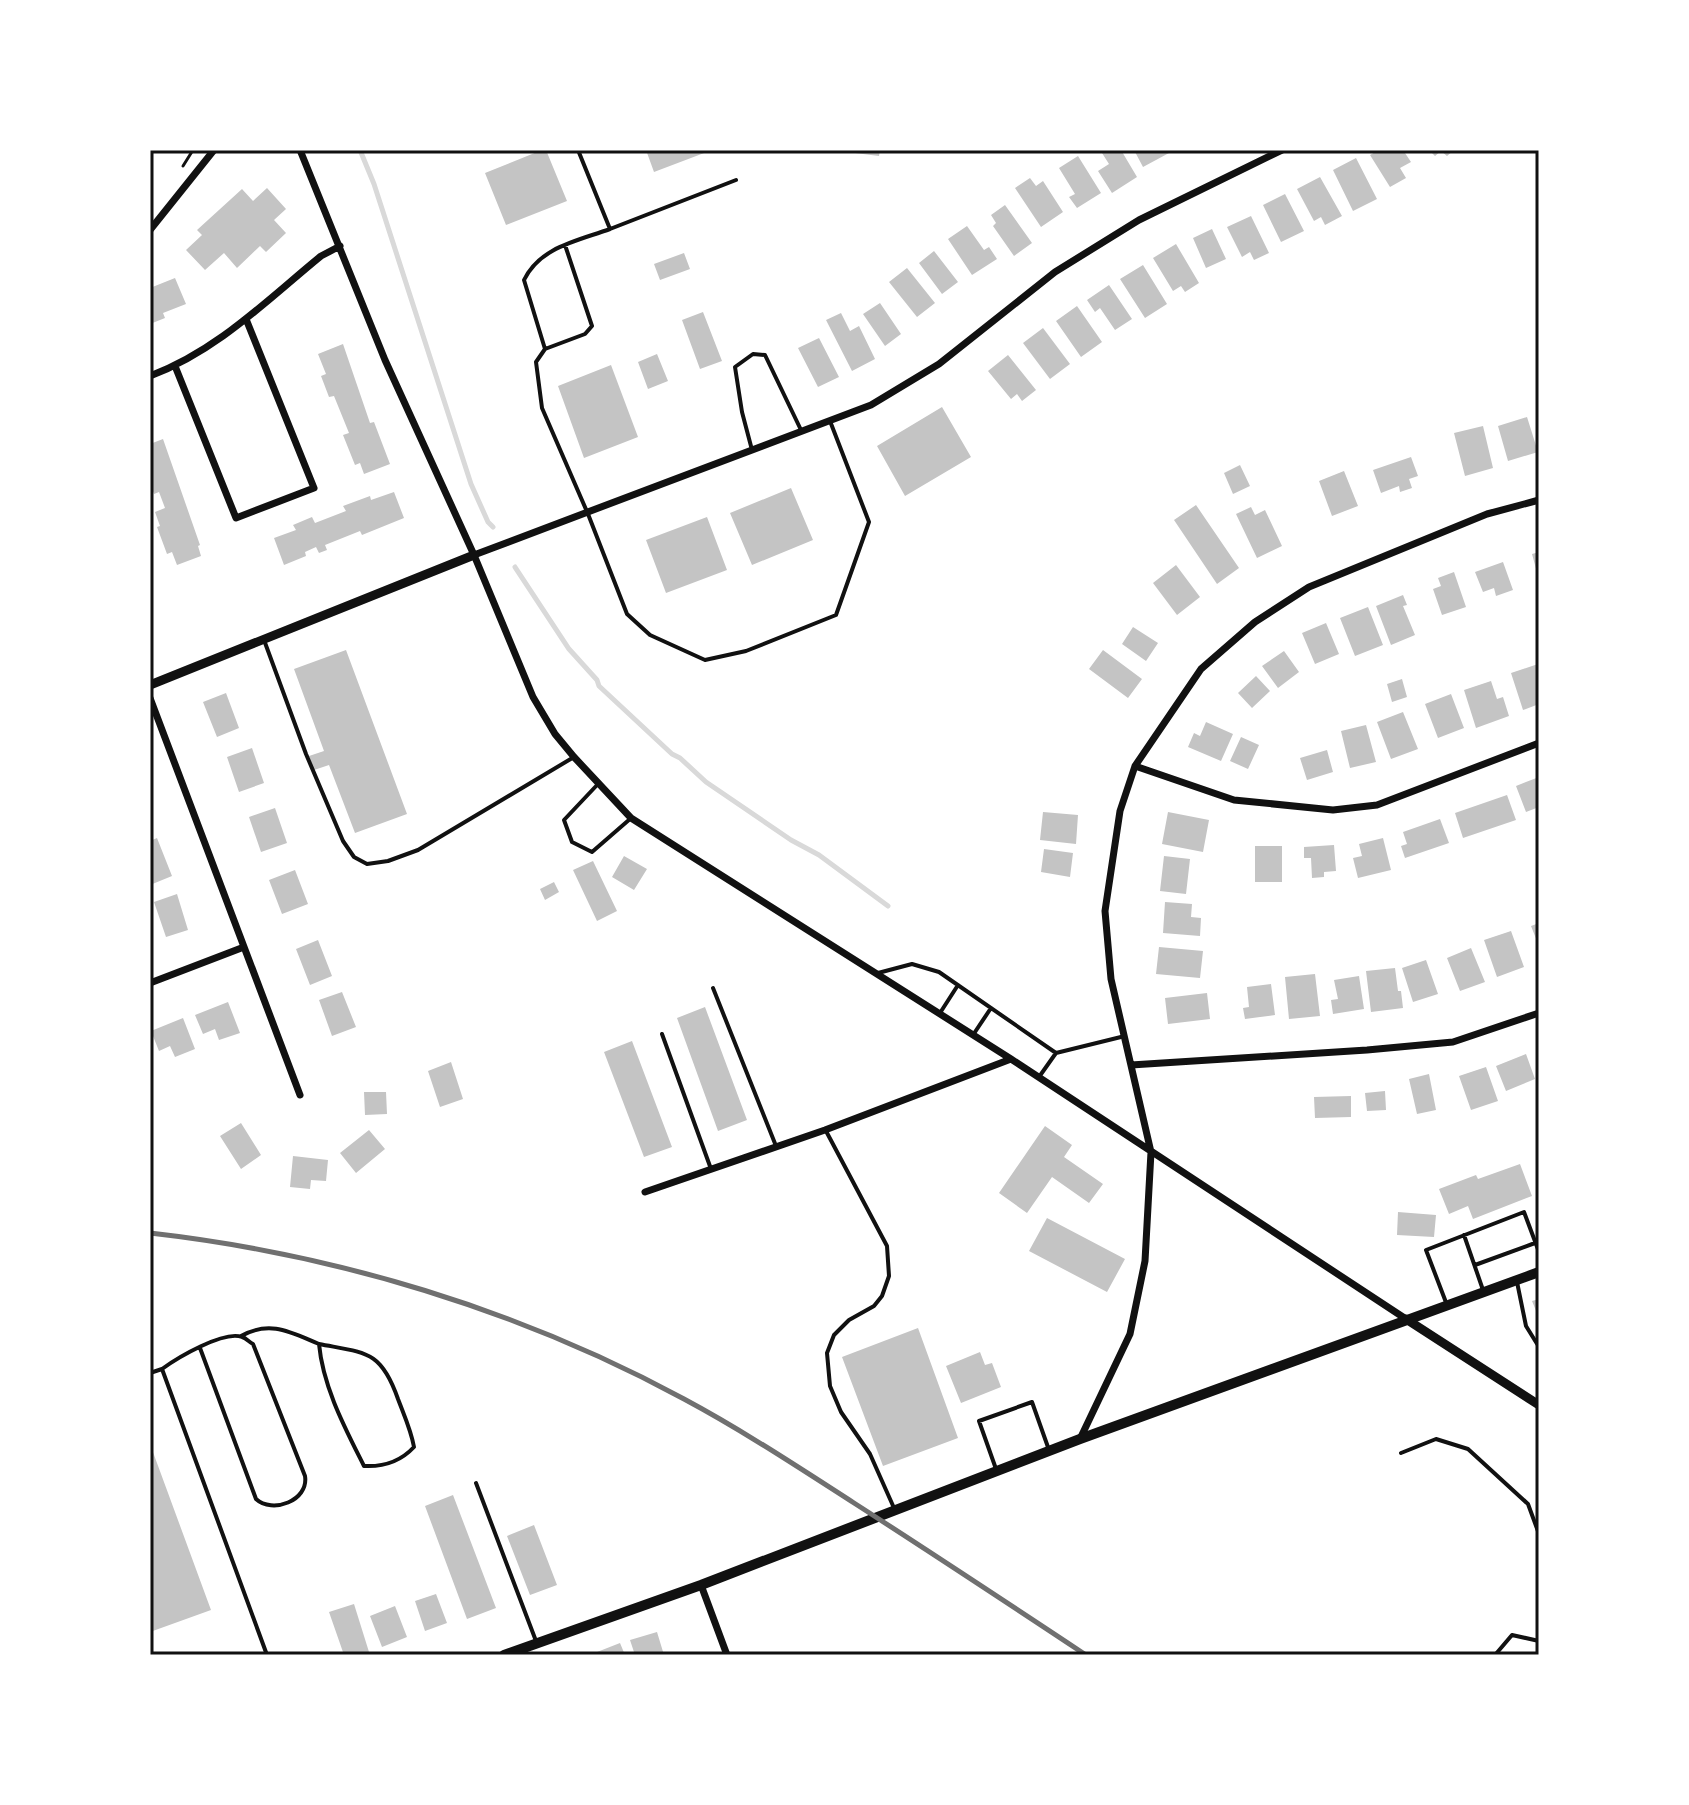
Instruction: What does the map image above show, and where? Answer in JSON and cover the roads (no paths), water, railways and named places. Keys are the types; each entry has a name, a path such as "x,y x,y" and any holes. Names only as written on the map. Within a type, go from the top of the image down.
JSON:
{"main road":[{"path":"504,1655 701,1585 1080,1439 1539,1272"}],"street":[{"path":"150,230 214,150"},
{"path":"300,150 385,360 474,555 533,697 555,734 631,818 1039,1077 1539,1405"},
{"path":"150,685 474,555 871,405 939,364 1055,272 1139,220 1282,150"},
{"path":"150,376 175,366 211,345 321,256 340,246"},
{"path":"175,366 236,518 314,488 246,319"},
{"path":"1080,1439 1130,1334 1145,1261 1151,1152 1111,979 1105,911 1120,811 1135,766 1201,669 1255,622 1309,587 1487,514 1539,500"},
{"path":"150,698 300,1095"},
{"path":"1135,766 1234,800 1333,810 1377,805 1539,743"},
{"path":"150,983 244,947"},
{"path":"1131,1065 1453,1042 1539,1013"},
{"path":"645,1192 825,1130 1011,1059"},
{"path":"701,1585 727,1655"}],"lane":[{"path":"578,150 610,229"},
{"path":"545,349 524,280 531,266 548,251 736,180"},
{"path":"565,245 592,326 585,334 545,349 536,362 542,408 627,614 650,635 705,660 746,651 836,615 869,522 830,421"},
{"path":"753,451 737,388 735,367 753,354 765,355 802,432"},
{"path":"264,640 306,754 343,841 354,857 367,864 388,861 418,850 574,757"},
{"path":"598,784 564,820 572,842 592,852 631,818"},
{"path":"878,973 912,964 939,972 1056,1053"},
{"path":"940,1013 958,985"},
{"path":"713,988 776,1146"},
{"path":"973,1035 991,1008"},
{"path":"662,1034 711,1169"},
{"path":"1039,1077 1056,1053 1125,1036"},
{"path":"825,1130 887,1246 889,1276 882,1296 874,1306 849,1320 834,1335 827,1353 830,1386 841,1412 870,1454 895,1510"},
{"path":"1448,1306 1426,1250 1524,1212 1539,1252"},
{"path":"1464,1235 1484,1292"},
{"path":"1475,1265 1535,1243"},
{"path":"1516,1280 1526,1326 1539,1347"},
{"path":"150,1373 162,1369 184,1353 232,1336 241,1336 256,1328 275,1328 319,1344 359,1352 380,1363 391,1376 411,1430 414,1447 406,1455 376,1467 364,1466 326,1384 319,1344"},
{"path":"200,1348 256,1499 264,1506 273,1507 302,1495 306,1486 305,1476 253,1344 241,1336"},
{"path":"162,1369 267,1655"},
{"path":"997,1471 979,1421 1032,1402 1050,1451"},
{"path":"1401,1453 1436,1439 1468,1449 1528,1504 1539,1534"},
{"path":"476,1483 537,1643"},
{"path":"1495,1655 1512,1635 1539,1641"}],"waterway":[{"path":"360,150 374,184 471,484 493,527"},
{"path":"515,567 569,649 599,686 672,754 706,782 791,840 819,855 888,906"}],"railway":[{"path":"150,1233 288,1255 425,1290 557,1338 622,1367 770,1449 1086,1655"}]}
